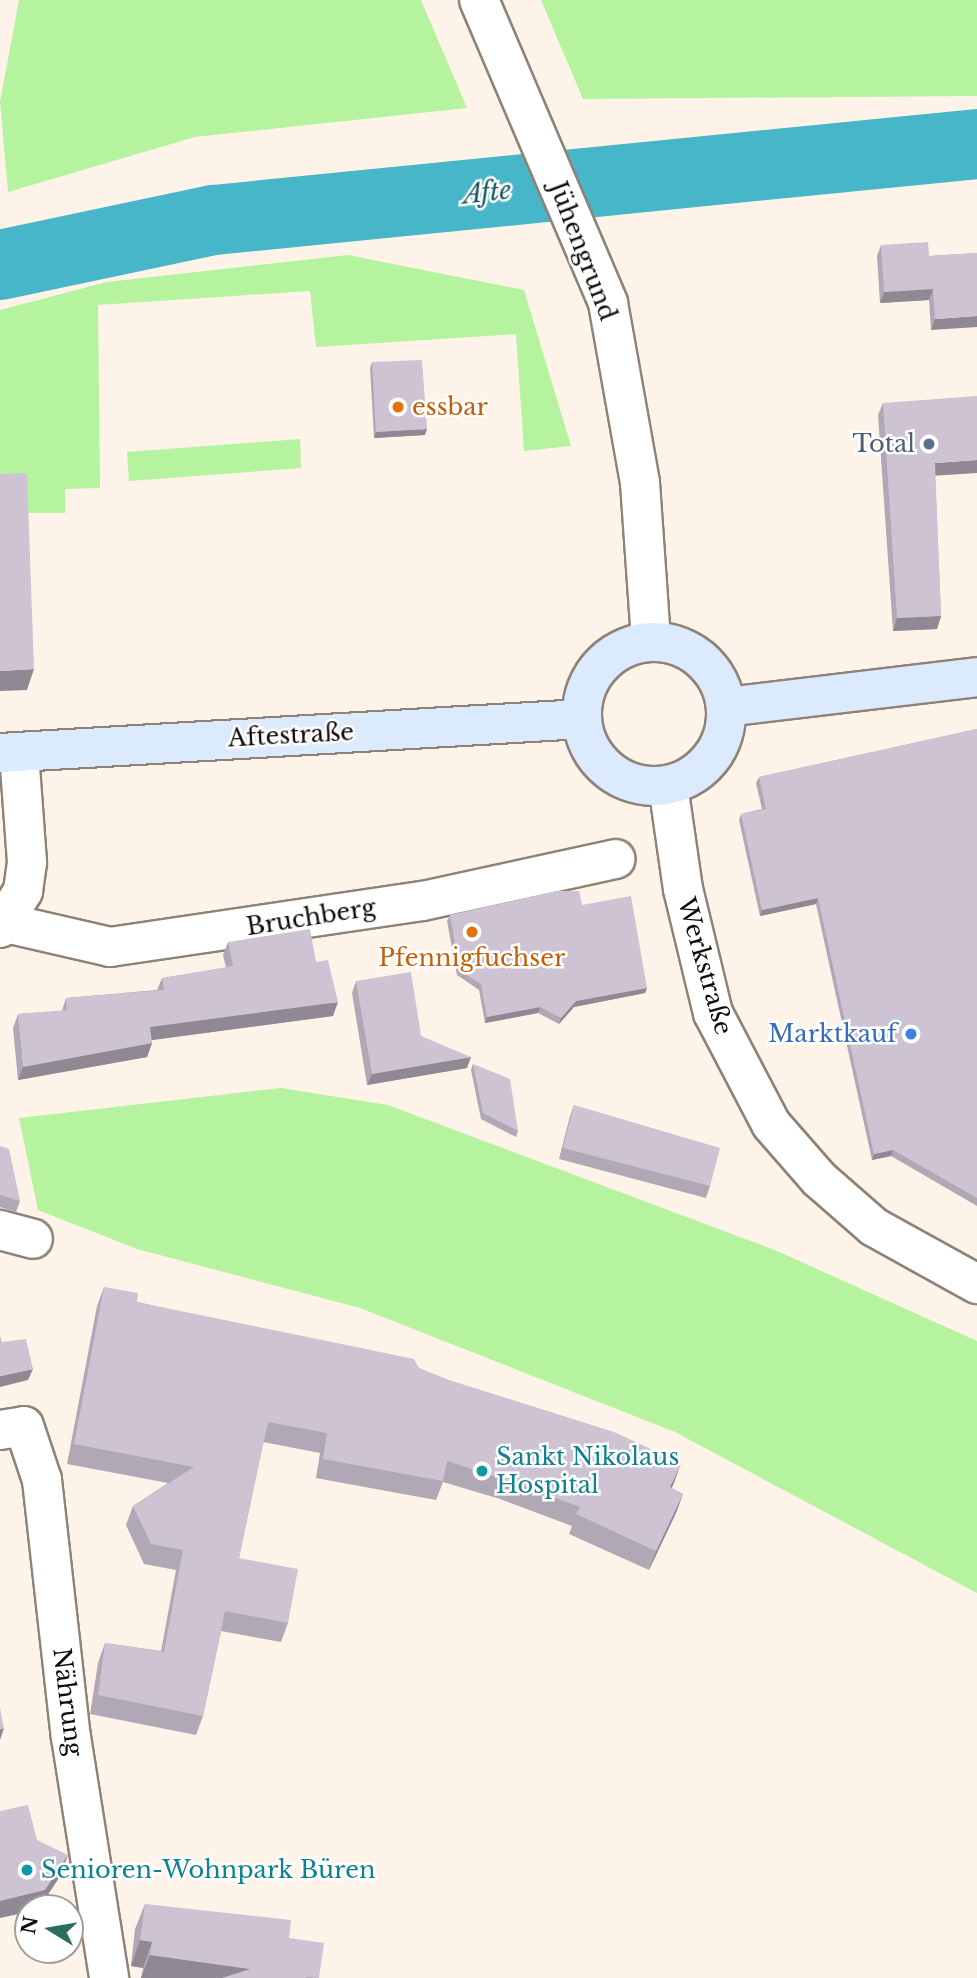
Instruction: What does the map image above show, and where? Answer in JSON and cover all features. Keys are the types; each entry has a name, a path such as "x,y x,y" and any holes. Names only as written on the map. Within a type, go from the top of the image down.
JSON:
{"main road":[{"path":"651,641 693,652 721,685 726,707 726,728 706,765 668,785 648,786 610,772 586,740 582,719 583,696 608,657 651,641"},
{"path":"726,707 977,677"},
{"name":"Aftestraße","path":"9,752 582,719"}],"street":[{"name":"Jühengrund","path":"479,0 608,303 640,483 651,641"},
{"name":"Bruchberg","path":"9,752 27,862 23,891 3,926 110,947 423,901 615,859"},
{"name":"Werkstraße","path":"668,785 683,890 713,1013 771,1124 819,1178 874,1227 977,1284"},
{"name":"Nährung","path":"12,1428 42,1480 71,1737 109,1978"}],"green space":[{"path":"19,0 421,0 467,108 195,137 8,192 0,102"},
{"path":"541,0 977,0 977,96 583,99"},
{"path":"348,255 524,290 571,446 524,451 516,334 316,347 310,291 98,305 100,488 65,489 65,513 25,513 0,492 0,310 107,282"},
{"path":"300,439 301,468 129,481 127,452"},
{"path":"281,1088 388,1105 777,1251 977,1341 977,1593 675,1432 360,1308 137,1249 38,1210 19,1118"}],"building":[{"path":"928,242 929,256 977,253 977,316 935,319 933,289 884,292 881,245"},
{"path":"422,360 427,429 376,432 372,362"},
{"path":"977,396 977,460 935,463 941,616 897,618 883,403"},
{"path":"27,473 34,669 0,671 0,474"},
{"name":"Marktkauf","path":"977,729 977,1198 893,1150 874,1154 818,898 762,910 741,814 766,809 759,777"},
{"path":"557,891 579,891 582,905 631,896 647,988 576,1001 561,1018 540,1007 487,1017 481,984 459,970 450,915"},
{"path":"310,929 316,962 328,960 338,1002 150,1027 152,1043 23,1067 18,1014 67,1010 66,998 164,990 162,978 233,966 228,942"},
{"path":"411,972 421,1036 471,1057 372,1074 356,981"},
{"path":"473,1064 510,1079 518,1131 483,1113"},
{"path":"574,1105 720,1148 710,1186 563,1148"},
{"path":"0,1146 9,1149 20,1201 0,1195"},
{"name":"Sankt Nikolaus Hospital","path":"104,1287 138,1293 137,1302 414,1359 419,1368 449,1380 614,1432 681,1463 670,1487 683,1494 656,1551 576,1514 580,1507 507,1480 447,1461 443,1481 323,1459 327,1433 268,1422 239,1558 298,1569 288,1623 225,1611 203,1716 98,1695 105,1643 164,1652 183,1550 151,1544 133,1506 194,1467 74,1444"},
{"path":"0,1335 2,1342 26,1339 33,1369 0,1376"},
{"path":"0,1708 4,1728 0,1729"},
{"name":"Senioren-Wohnpark Büren","path":"28,1805 37,1840 68,1855 45,1890 14,1894 14,1898 0,1901 0,1811"},
{"path":"145,1904 291,1920 289,1938 324,1943 319,1978 222,1978 250,1969 150,1955 152,1942 140,1940"}],"waterway":[{"name":"Afte","path":"0,265 214,220 977,144"}],"place":[{"name":"essbar","path":"398,407"},
{"name":"Total","path":"929,444"},
{"name":"Pfennigfuchser","path":"472,932"},
{"name":"Marktkauf","path":"911,1034"},
{"name":"Sankt Nikolaus Hospital","path":"482,1471"},
{"name":"Senioren-Wohnpark Büren","path":"27,1870"}]}
